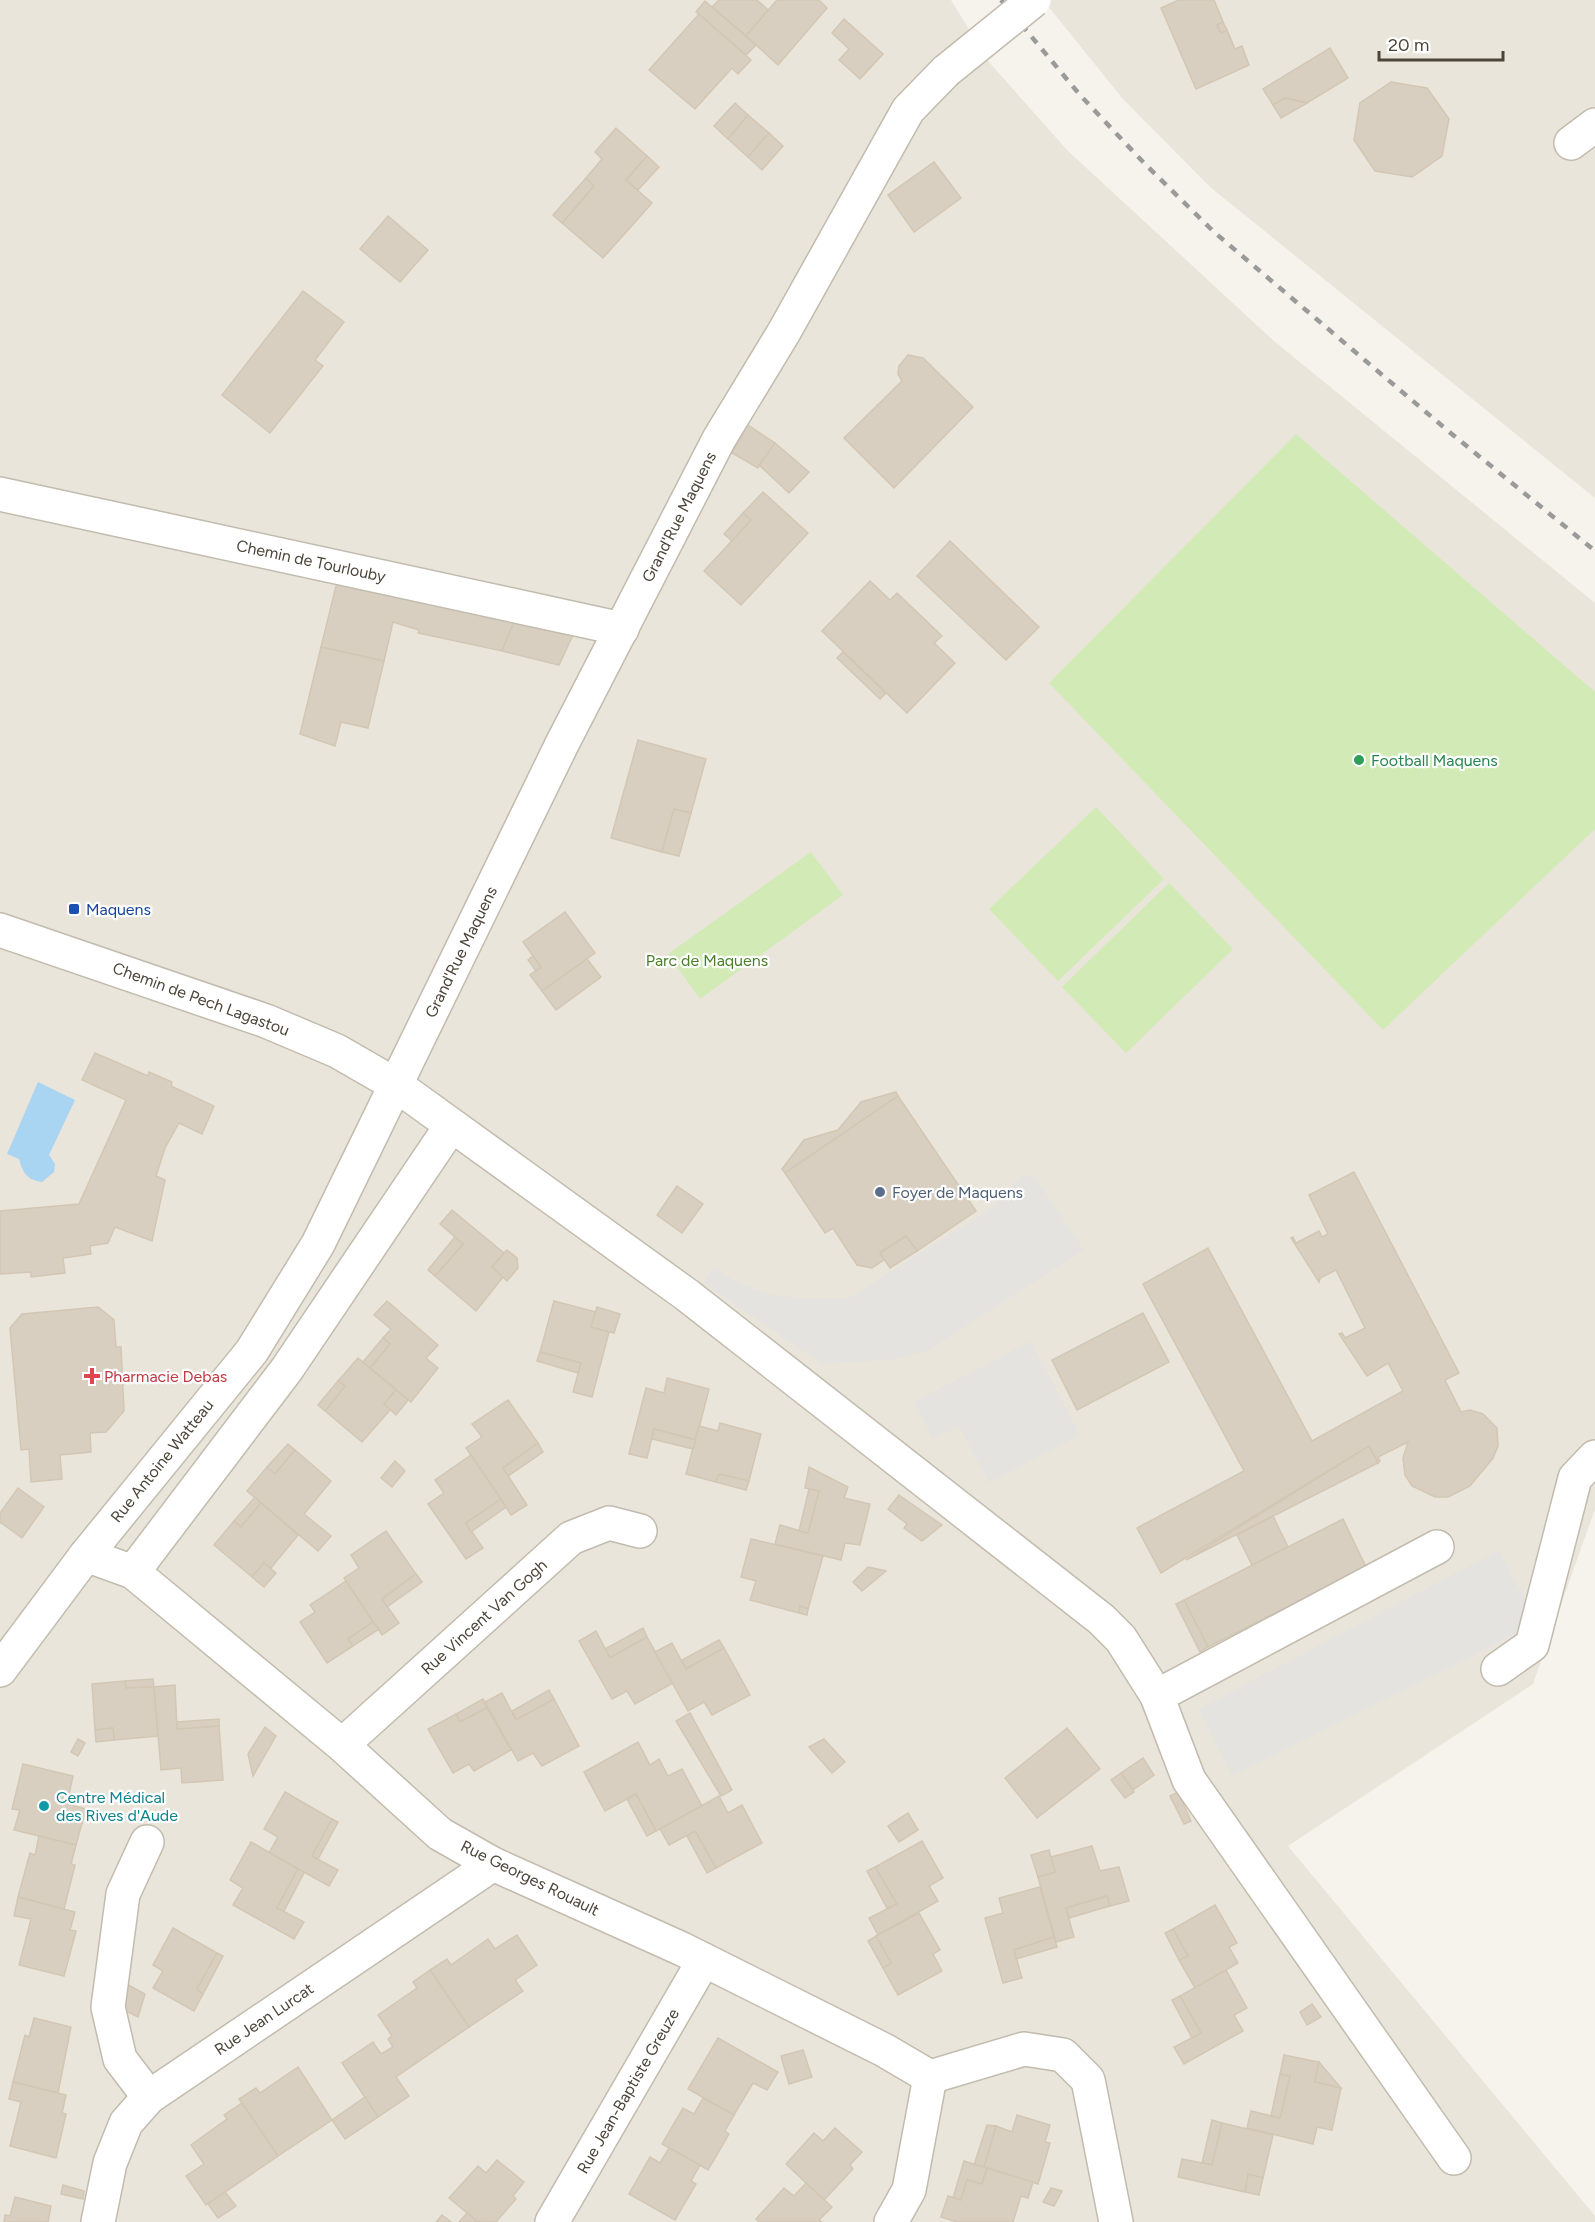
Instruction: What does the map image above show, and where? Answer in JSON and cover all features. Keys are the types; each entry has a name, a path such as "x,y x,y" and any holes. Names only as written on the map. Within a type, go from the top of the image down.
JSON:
{"street":[{"name":"Grand'Rue Maquens","path":"396,1085 562,744 719,440 784,332 908,110 946,70 1034,0"},
{"name":"Chemin de Tourlouby","path":"0,494 622,629"},
{"name":"Chemin de Pech Lagastou","path":"0,930 266,1021 337,1051 396,1085 687,1295 1101,1619 1121,1639 1157,1696 1189,1780 1454,2158"},
{"name":"Rue Antoine Watteau","path":"0,1670 86,1555 252,1351 318,1244 396,1085"},
{"path":"133,1572 287,1369 452,1126"},
{"path":"1498,1669 1532,1646 1575,1478 1595,1457"},
{"name":"Rue Vincent Van Gogh","path":"342,1745 571,1538 609,1523 640,1531"},
{"path":"1157,1696 1437,1547"},
{"name":"Rue Georges Rouault","path":"86,1555 133,1572 342,1745 441,1834 493,1864 704,1960 884,2050 930,2077"},
{"path":"147,1842 123,1894 108,2007 120,2059 149,2097"},
{"name":"Rue Jean Lurcat","path":"98,2222 110,2163 126,2123 149,2097 493,1864"},
{"name":"Rue Jean-Baptiste Greuze","path":"552,2222 704,1960"},
{"path":"891,2222 909,2190 930,2077 1024,2049 1063,2055 1088,2080 1116,2222"}],"shaded area":[{"path":"0,0 951,0 989,62 1067,150 1274,341 1595,603 1595,1509 1533,1684 1288,1846 1595,2216 1595,2222 0,2222"},
{"path":"1043,0 1595,0 1595,498 1210,187 1123,99"},
{"path":"1023,1174 1036,1179 1084,1250 926,1352 888,1360 822,1364 703,1283 714,1267 733,1280 767,1294 805,1299 849,1298 989,1210"},
{"path":"1031,1341 1080,1435 989,1483 959,1426 933,1439 914,1402"},
{"path":"1499,1550 1536,1622 1473,1656 1232,1776 1198,1709"}],"green space":[{"name":"Football Maquens","path":"1296,434 1595,692 1595,829 1383,1030 1049,683"},
{"path":"1096,807 1164,879 1058,981 989,909"},
{"name":"Parc de Maquens","path":"811,852 843,895 700,999 668,954"},
{"path":"1169,883 1233,949 1126,1053 1062,987"}],"water":[{"path":"38,1082 75,1100 49,1155 55,1164 54,1172 42,1182 29,1178 19,1159 7,1154"}],"building":[{"path":"719,0 757,0 768,10 746,36 712,7"},
{"path":"777,0 819,0 827,8 778,65 746,36"},
{"path":"1179,0 1214,0 1223,22 1217,25 1221,33 1227,30 1235,49 1242,46 1249,65 1196,89 1161,8"},
{"path":"705,1 756,45 746,55 696,12"},
{"path":"699,14 751,60 738,74 732,68 695,109 649,70"},
{"path":"844,19 883,54 860,79 839,60 849,49 832,33"},
{"path":"1223,22 1227,30 1221,33 1217,25"},
{"path":"1330,48 1348,78 1307,103 1285,98 1273,105 1263,89"},
{"path":"1391,82 1427,88 1449,119 1442,156 1412,177 1375,171 1354,140 1360,103"},
{"path":"1285,98 1307,103 1281,118 1273,105"},
{"path":"735,103 748,115 728,139 714,126"},
{"path":"748,115 769,133 748,157 728,139"},
{"path":"616,128 647,156 626,180 652,203 603,258 562,223 594,186 586,178 602,159 595,152"},
{"path":"769,133 783,146 762,170 748,157"},
{"path":"647,156 659,167 638,190 626,180"},
{"path":"934,162 961,198 914,232 888,195"},
{"path":"586,178 594,186 562,223 553,215"},
{"path":"388,216 428,250 400,282 360,249"},
{"path":"303,291 344,322 315,360 323,366 270,433 222,395"},
{"path":"908,355 923,358 973,407 894,488 844,438 902,381 898,374 899,366"},
{"path":"748,425 775,443 758,468 732,453"},
{"path":"775,443 809,472 789,493 759,465"},
{"path":"763,492 808,533 741,605 704,571 751,520 743,513"},
{"path":"743,513 751,520 732,541 724,534"},
{"path":"950,541 1039,627 1006,660 917,576"},
{"path":"870,581 890,600 897,593 942,636 934,643 955,663 907,713 822,631"},
{"path":"337,582 514,622 502,651 418,633 419,630 393,622 384,661 321,647"},
{"path":"514,622 573,635 559,665 502,651"},
{"path":"321,647 384,661 368,728 341,722 335,746 300,734"},
{"path":"843,652 886,693 880,699 837,658"},
{"path":"638,740 706,759 691,813 674,809 662,852 611,838"},
{"path":"674,809 691,813 679,856 662,852"},
{"path":"565,912 595,953 542,991 530,975 541,967 523,942"},
{"path":"533,956 541,967 536,971 528,960"},
{"path":"587,959 601,977 556,1010 542,991"},
{"path":"95,1053 148,1076 149,1072 172,1082 171,1086 214,1106 202,1134 179,1123 165,1148 156,1176 165,1180 152,1241 115,1227 108,1243 90,1246 91,1254 63,1258 65,1273 31,1277 31,1272 0,1274 0,1211 79,1204 126,1100 82,1080"},
{"path":"896,1092 898,1096 785,1173 782,1169 804,1140 838,1130 861,1102"},
{"name":"Foyer de Maquens","path":"898,1096 976,1211 917,1251 906,1236 880,1253 885,1259 872,1268 857,1265 833,1228 825,1233 785,1173"},
{"path":"1354,1172 1459,1373 1445,1380 1461,1412 1470,1410 1483,1414 1497,1428 1498,1446 1493,1458 1470,1486 1448,1497 1435,1497 1412,1486 1405,1475 1403,1458 1408,1442 1378,1457 1380,1461 1378,1463 1369,1446 1161,1573 1137,1528 1244,1471 1143,1284 1208,1248 1312,1441 1403,1391 1388,1363 1367,1376 1339,1334 1342,1333 1345,1338 1365,1328 1336,1270 1320,1278 1319,1282 1291,1238 1293,1237 1296,1243 1319,1231 1322,1237 1328,1234 1309,1195"},
{"path":"677,1186 703,1204 682,1233 657,1215"},
{"path":"452,1210 504,1253 492,1267 503,1277 476,1311 435,1276 463,1244 440,1224"},
{"path":"906,1236 917,1251 890,1268 880,1253"},
{"path":"455,1237 463,1244 435,1276 428,1270"},
{"path":"507,1250 517,1258 518,1268 507,1281 492,1267"},
{"path":"387,1301 438,1345 426,1358 438,1368 411,1402 370,1368 390,1344 383,1338 391,1329 374,1315"},
{"path":"554,1301 596,1312 591,1327 609,1332 592,1397 573,1392 581,1363 540,1352"},
{"path":"98,1307 114,1320 116,1347 121,1347 124,1411 106,1432 90,1433 91,1452 60,1455 62,1479 31,1482 29,1449 21,1450 10,1328 22,1314"},
{"path":"597,1307 620,1314 614,1333 591,1327"},
{"path":"1143,1313 1169,1362 1077,1410 1052,1360"},
{"path":"383,1338 390,1344 370,1368 363,1362"},
{"path":"540,1352 581,1363 578,1373 537,1361"},
{"path":"358,1358 396,1390 384,1404 391,1409 362,1442 325,1411 345,1386 338,1381"},
{"path":"667,1378 709,1389 696,1440 654,1429 647,1458 629,1454 646,1388 664,1393"},
{"path":"338,1381 345,1386 325,1411 318,1405"},
{"path":"396,1390 408,1400 396,1415 384,1404"},
{"path":"508,1400 538,1443 503,1468 527,1505 511,1515 466,1448 482,1437 472,1424"},
{"path":"720,1423 761,1434 749,1481 719,1474 716,1482 686,1474 699,1426 718,1431"},
{"path":"654,1429 696,1440 693,1449 652,1439"},
{"path":"538,1443 543,1452 508,1476 503,1468"},
{"path":"288,1444 295,1450 275,1474 267,1467"},
{"path":"1369,1446 1378,1463 1186,1560"},
{"path":"295,1450 331,1481 304,1514 331,1536 318,1551 247,1491 267,1467 275,1474"},
{"path":"471,1455 501,1499 466,1523 483,1548 466,1559 428,1504 444,1493 435,1480"},
{"path":"395,1461 405,1471 392,1487 381,1478"},
{"path":"809,1467 848,1487 844,1498 870,1504 860,1545 845,1543 841,1560 775,1544 780,1525 808,1533 819,1491 805,1488"},
{"path":"719,1474 749,1481 746,1490 716,1482"},
{"path":"18,1488 44,1507 22,1538 0,1522 0,1513"},
{"path":"809,1489 819,1491 808,1533 799,1531"},
{"path":"899,1495 942,1525 922,1541 904,1528 907,1524 888,1509"},
{"path":"255,1497 261,1503 241,1527 234,1521"},
{"path":"501,1499 506,1507 471,1532 466,1523"},
{"path":"261,1503 298,1535 271,1568 264,1563 252,1577 214,1545 234,1521 241,1527"},
{"path":"1273,1516 1288,1547 1252,1565 1237,1535"},
{"path":"1343,1519 1366,1567 1208,1647 1184,1600"},
{"path":"386,1531 416,1574 382,1599 399,1623 382,1635 344,1578 359,1568 351,1555"},
{"path":"751,1539 823,1556 808,1609 800,1606 799,1613 750,1600 756,1581 741,1577"},
{"path":"264,1563 276,1573 264,1587 252,1577"},
{"path":"868,1567 886,1571 862,1591 853,1582"},
{"path":"416,1574 422,1582 387,1607 382,1599"},
{"path":"346,1581 373,1622 348,1639 353,1646 327,1663 300,1622 315,1612 310,1605"},
{"path":"1184,1600 1208,1647 1200,1652 1176,1604"},
{"path":"800,1606 808,1609 807,1615 799,1613"},
{"path":"373,1622 379,1629 353,1646 348,1639"},
{"path":"643,1628 647,1637 610,1658 605,1649"},
{"path":"596,1631 610,1658 647,1637 673,1683 635,1704 627,1691 612,1699 579,1641"},
{"path":"719,1640 724,1648 686,1669 682,1660"},
{"path":"672,1643 686,1669 724,1648 750,1695 712,1715 704,1702 688,1711 655,1652"},
{"path":"153,1679 154,1687 126,1688 125,1681"},
{"path":"125,1681 126,1688 154,1687 158,1736 114,1740 113,1728 95,1730 92,1684"},
{"path":"175,1685 177,1729 219,1726 223,1780 182,1783 181,1768 161,1770 154,1687"},
{"path":"549,1690 554,1699 516,1720 512,1711"},
{"path":"502,1693 516,1720 554,1699 579,1746 542,1766 533,1753 518,1761 485,1702"},
{"path":"483,1699 487,1708 460,1722 456,1714"},
{"path":"487,1708 511,1750 474,1771 469,1764 453,1773 428,1729 456,1714 460,1722"},
{"path":"690,1713 732,1790 721,1796 676,1721"},
{"path":"219,1719 219,1726 177,1729 177,1722"},
{"path":"265,1727 276,1736 253,1776 248,1754"},
{"path":"113,1728 114,1740 96,1742 95,1730"},
{"path":"1067,1728 1100,1769 1037,1818 1005,1778"},
{"path":"78,1739 85,1743 78,1756 71,1752"},
{"path":"824,1739 845,1762 832,1773 809,1747"},
{"path":"638,1742 650,1765 659,1759 668,1776 682,1769 702,1806 656,1831 636,1794 605,1811 584,1772"},
{"path":"1143,1758 1154,1775 1133,1790 1121,1773"},
{"name":"Centre Médical des Rives d'Aude","path":"23,1764 73,1776 67,1804 86,1809 76,1845 14,1830 20,1810 12,1809"},
{"path":"1121,1773 1134,1792 1125,1798 1111,1780"},
{"path":"285,1792 332,1819 312,1856 338,1870 329,1886 269,1853 278,1837 264,1829"},
{"path":"1178,1792 1191,1821 1184,1824 1170,1796"},
{"path":"636,1794 656,1831 647,1836 627,1799"},
{"path":"719,1796 728,1813 742,1805 762,1843 716,1868 695,1831 669,1845 660,1829"},
{"path":"908,1813 918,1830 899,1842 888,1826"},
{"path":"332,1819 338,1822 318,1859 312,1856"},
{"path":"695,1831 716,1868 707,1873 687,1836"},
{"path":"39,1836 76,1845 71,1864 75,1865 64,1909 18,1897 30,1853 35,1855"},
{"path":"922,1841 943,1878 929,1886 938,1901 878,1935 869,1918 897,1904 875,1867"},
{"path":"251,1842 298,1869 277,1908 304,1922 294,1939 233,1905 243,1888 230,1880"},
{"path":"1092,1846 1100,1871 1119,1867 1129,1901 1110,1906 1107,1896 1066,1908 1074,1937 1056,1942 1038,1877 1055,1872 1051,1857"},
{"path":"1049,1850 1055,1872 1038,1877 1031,1855"},
{"path":"875,1867 897,1904 887,1908 867,1871"},
{"path":"298,1869 304,1873 284,1911 277,1908"},
{"path":"1040,1887 1054,1937 1014,1950 1022,1978 1003,1983 985,1918 1003,1913 999,1898"},
{"path":"1107,1896 1110,1906 1069,1918 1066,1908"},
{"path":"18,1897 75,1912 70,1930 76,1931 64,1976 19,1965 31,1919 14,1916"},
{"path":"1215,1905 1237,1943 1229,1947 1238,1963 1195,1988 1179,1960 1188,1956 1173,1929"},
{"path":"919,1913 940,1950 933,1954 942,1971 898,1995 883,1968 891,1963 876,1936"},
{"path":"173,1928 217,1953 197,1989 203,1994 194,2011 153,1988 163,1971 153,1965"},
{"path":"1173,1929 1188,1956 1179,1960 1165,1933"},
{"path":"517,1935 537,1965 515,1980 523,1991 469,2027 430,1970 447,1959 451,1965 488,1939 495,1949"},
{"path":"876,1936 891,1963 883,1968 868,1941"},
{"path":"1054,1937 1057,1947 1016,1959 1014,1950"},
{"path":"217,1953 223,1956 203,1994 197,1989"},
{"path":"430,1970 469,2027 396,2077 409,2096 378,2117 342,2063 373,2042 381,2054 393,2047 388,2039 392,2036 378,2015 417,1988 413,1982"},
{"path":"1226,1970 1247,2008 1234,2015 1243,2031 1184,2064 1174,2047 1201,2033 1180,1996"},
{"path":"123,1982 145,1994 138,2017 120,2008"},
{"path":"1180,1996 1201,2033 1192,2038 1172,2000"},
{"path":"1312,2004 1321,2017 1307,2025 1300,2012"},
{"path":"34,2018 71,2027 58,2093 13,2082 25,2035 29,2037"},
{"path":"718,2038 778,2072 767,2090 753,2083 734,2115 688,2089"},
{"path":"803,2050 812,2077 789,2084 781,2056"},
{"path":"1284,2055 1319,2062 1315,2082 1341,2088 1332,2130 1317,2127 1313,2144 1247,2128 1251,2111 1280,2118 1290,2076 1280,2074"},
{"path":"1319,2062 1341,2088 1315,2082"},
{"path":"298,2067 332,2120 278,2156 239,2099 256,2088 260,2093"},
{"path":"1280,2074 1290,2076 1280,2118 1271,2116"},
{"path":"13,2082 66,2095 62,2113 66,2114 56,2158 10,2146 21,2102 9,2099"},
{"path":"365,2097 378,2117 345,2139 332,2120"},
{"path":"703,2098 734,2115 725,2131 729,2134 708,2170 662,2144 683,2108 694,2114"},
{"path":"242,2103 278,2156 206,2205 186,2176 204,2164 191,2145 227,2119 224,2115"},
{"path":"1017,2115 1050,2125 1045,2142 1050,2143 1038,2184 984,2167 996,2126 1012,2132"},
{"path":"1212,2120 1222,2123 1212,2165 1202,2163"},
{"path":"1222,2123 1273,2135 1263,2178 1248,2174 1245,2192 1178,2177 1182,2159 1212,2165"},
{"path":"987,2125 996,2126 984,2167 974,2165"},
{"path":"835,2128 862,2152 850,2165 853,2169 824,2200 786,2164 814,2133 823,2141"},
{"path":"669,2148 700,2165 691,2181 696,2184 675,2220 629,2194 650,2157 660,2163"},
{"path":"497,2160 524,2182 513,2196 516,2199 496,2222 478,2222 449,2198 478,2166 486,2173"},
{"path":"964,2161 987,2168 982,2184 967,2180 961,2200 953,2198"},
{"path":"987,2168 1033,2182 1028,2198 1021,2196 1013,2222 957,2222 941,2217 948,2196 961,2200 967,2180 982,2184"},
{"path":"1248,2174 1263,2178 1259,2195 1245,2192"},
{"path":"806,2183 832,2207 819,2220 822,2222 759,2222 756,2219 784,2188 794,2196"},
{"path":"63,2185 84,2191 83,2199 61,2194"},
{"path":"1051,2188 1062,2191 1054,2206 1043,2202"},
{"path":"225,2192 236,2206 218,2218 208,2204"},
{"path":"15,2197 51,2206 48,2222 4,2222 5,2215 10,2216"},
{"path":"467,2213 478,2222 459,2222"},
{"path":"442,2215 451,2222 436,2222"}],"railway":[{"path":"1001,0 1080,95 1214,232 1447,430 1595,551"}],"place":[{"name":"Football Maquens","path":"1359,760"},
{"name":"Maquens","path":"74,909"},
{"name":"Foyer de Maquens","path":"880,1192"},
{"name":"Pharmacie Debas","path":"92,1376"},
{"name":"Centre Médical des Rives d'Aude","path":"44,1806"}]}
